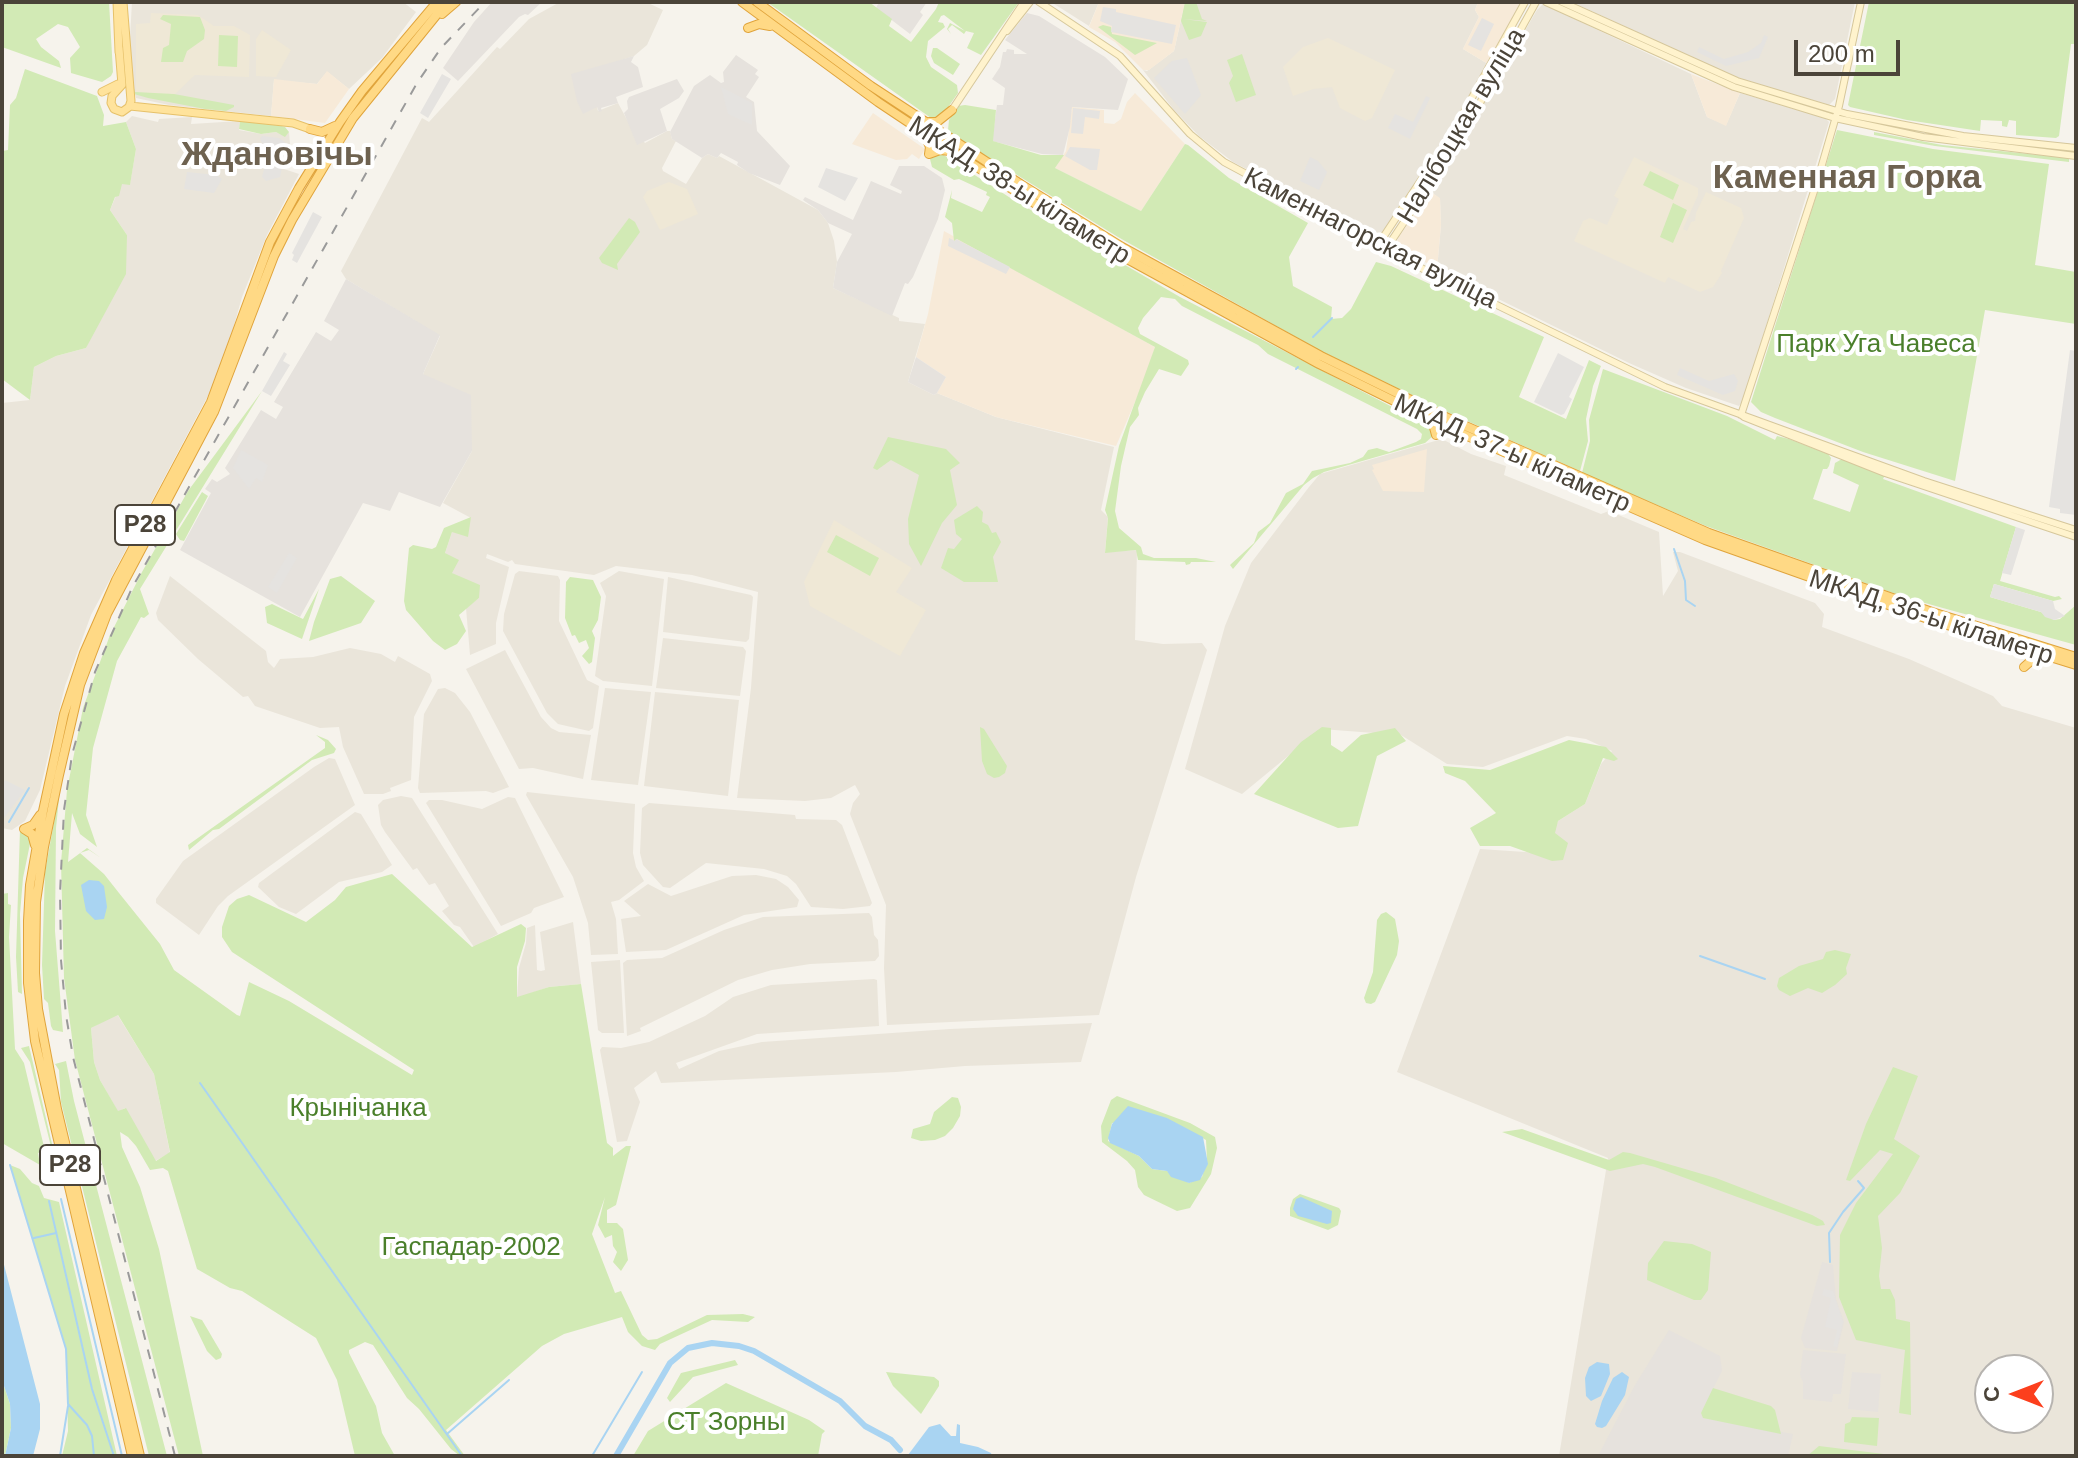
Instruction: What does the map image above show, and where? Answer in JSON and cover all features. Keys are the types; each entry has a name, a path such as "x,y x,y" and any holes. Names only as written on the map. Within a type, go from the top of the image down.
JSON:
{"highway":[{"name":"Р28","path":"132,1456 56,1143 35,1041 28,952 29,899 43,811 70,692 101,610 211,402 270,242 340,122 437,2"},
{"name":"Р28","path":"140,1456 48,1070 38,1009 36,902 56,789 80,685 107,614 214,412 279,246 320,170 353,118 447,2"},
{"name":"Р28","path":"430,24 456,2"},
{"path":"750,4 752,20 748,28 759,24 774,27"},
{"path":"750,4 774,27 802,42"},
{"path":"750,4 802,42"},
{"name":"МКАД, 38-ы кіламетр","path":"802,42 1122,247 1246,321"},
{"name":"МКАД, 38-ы кіламетр","path":"802,42 953,152 1098,243 1246,321"},
{"path":"922,120 937,122 952,110"},
{"path":"952,110 946,126 953,140"},
{"path":"310,129 326,131 340,122"},
{"path":"310,129 319,142 319,155"},
{"path":"922,131 929,142 929,154 940,150 953,152"},
{"name":"МКАД, 37-ы кіламетр","path":"1246,321 1431,419 1436,435 1449,428 1671,525 1787,566"},
{"name":"МКАД, 37-ы кіламетр","path":"1246,321 1452,420 1787,566"},
{"name":"МКАД, 36-ы кіламетр","path":"1787,566 2014,647 2076,665"},
{"name":"МКАД, 36-ы кіламетр","path":"1787,566 2076,657"},
{"path":"2014,647 2021,653 2024,667 2032,660 2046,657"},
{"path":"2058,651 2076,648"},
{"path":"36,848 32,834 24,829 36,823 43,811"}],"main road":[{"path":"102,92 118,84 120,2"},
{"path":"119,48 122,82 111,100 112,107 122,112 130,100 120,2"},
{"path":"952,110 1027,2"},
{"name":"Каменнагорская вуліца","path":"1039,2 1120,56 1190,134 1224,162 1378,245 1638,374 1916,478 2076,530"},
{"name":"Налібоцкая вуліца","path":"1378,245 1438,156 1525,2"},
{"name":"Налібоцкая вуліца","path":"1386,249 1461,137 1536,2"},
{"path":"1546,2 1708,73 1836,115 1923,137 2060,150 2076,148"},
{"path":"1562,2 1708,73"},
{"path":"1741,415 1813,197 1836,115 1861,2"},
{"path":"117,91 126,92 130,100 140,106 156,110 293,123 310,129"},
{"path":"2060,150 2076,156"},
{"name":"Каменнагорская вуліца","path":"1741,415 1835,455 2076,537"}],"shaded area":[{"path":"132,2 403,2 416,12 382,58 349,89 327,72 317,84 274,80 271,116 169,105 136,98 128,72"},
{"path":"492,2 542,2 528,15 519,17 458,81 443,68 474,22"},
{"path":"560,2 646,2 663,10 647,45 634,56 607,65 598,111 618,103 631,127 645,143 670,131 672,139 676,141 662,168 686,184 702,158 708,154 719,156 818,210 828,223 834,241 837,262 833,288 899,318 899,321 925,324 908,382 934,395 937,393 996,417 1114,447 1101,510 1108,517 1105,552 1137,550 1135,640 1163,644 1202,643 1207,650 1136,877 1099,1015 887,1025 884,968 886,905 850,814 860,794 855,785 831,798 805,801 737,798 751,688 758,592 692,575 616,566 594,575 515,564 512,560 508,562 487,554 486,558 509,567 496,623 496,644 470,655 466,608 479,598 452,573 445,553 452,532 471,518 443,503 472,451 423,374 440,336 346,279 341,271 422,118 429,122 497,47 500,49 529,19"},
{"path":"879,2 927,2 920,12 923,15 910,34 876,8"},
{"path":"1051,2 1099,2 1089,26"},
{"path":"1099,2 1185,2 1174,51 1149,70 1143,70 1115,42 1089,27"},
{"path":"1185,2 1478,2 1475,10 1479,17 1463,49 1488,64 1412,191 1382,232 1370,233 1233,162 1199,136 1174,110 1143,70 1147,71 1174,51"},
{"path":"1478,2 1523,2 1488,64 1463,49 1479,17 1475,10"},
{"path":"1572,2 1855,2 1835,99 1829,105 1734,77"},
{"path":"1543,4 1691,74 1707,117 1726,125 1740,93 1825,118 1829,122 1739,406 1686,388 1629,363 1437,269 1440,199 1431,192"},
{"path":"1103,7 1176,25 1172,44 1111,32 1112,26 1100,21"},
{"path":"151,13 198,15 214,26 234,26 250,35 249,77 195,75 172,97 136,92 136,24 150,23"},
{"path":"1027,13 1039,16 1105,57 1128,79 1118,110 1072,107 1063,155 1042,154 992,141 997,105 1003,105 1005,88 992,79 1007,49 1014,50 1014,54 1027,54 1005,40"},
{"path":"1482,18 1494,24 1481,51 1468,45"},
{"path":"262,30 291,50 276,77 256,76 256,39"},
{"path":"1764,35 1768,37 1759,58 1726,66 1697,52 1699,47 1724,59 1748,52 1761,43"},
{"path":"1328,38 1395,70 1372,118 1365,121 1340,108 1332,87 1293,96 1283,67 1303,47"},
{"path":"736,55 758,70 755,74 759,77 746,97 754,102 757,131 790,166 780,185 749,173 737,165 738,162 721,153 717,158 708,154 702,158 672,139 670,132 694,86 710,75 724,82 723,72"},
{"path":"634,56 631,62 638,67 643,87 616,97 618,103 601,108 602,111 599,112 597,107 583,114 571,74"},
{"path":"1187,58 1201,95 1185,114 1154,78 1172,61"},
{"path":"327,71 349,89 325,123 271,116 274,79 317,84"},
{"path":"442,74 451,79 428,118 420,113"},
{"path":"1691,74 1740,93 1726,126 1707,117"},
{"path":"677,79 684,91 679,98 660,109 667,131 637,145 624,113 628,109 629,97"},
{"path":"721,87 752,103 752,125 728,114"},
{"path":"1135,93 1185,144 1141,211 1055,168 1066,151 1072,107 1104,110 1104,123 1114,124 1121,119 1127,102"},
{"path":"1426,96 1430,98 1410,139 1388,128 1395,114 1413,122"},
{"path":"1073,108 1100,111 1099,119 1085,117 1083,134 1071,133"},
{"path":"873,113 925,149 919,159 912,154 907,159 896,160 852,144"},
{"path":"132,116 158,122 159,119 192,117 191,124 240,121 239,130 261,134 276,132 285,136 289,132 290,144 287,145 284,169 299,174 267,235 210,392 91,615 65,686 40,790 25,821 12,830 2,828 2,403 30,400 34,367 56,356 86,348 127,235 110,210 121,184 130,184 136,149 126,122"},
{"path":"262,136 279,138 287,144 280,177 266,181 262,177 268,154 260,139"},
{"path":"1070,147 1100,149 1097,170 1090,170 1065,156"},
{"path":"1310,157 1327,172 1319,190 1300,181"},
{"path":"1634,157 1698,188 1698,195 1683,229 1687,231 1691,222 1695,221 1706,192 1741,208 1744,218 1722,273 1713,287 1700,292 1668,277 1665,283 1574,241 1583,221 1590,218 1607,225 1619,199 1614,196"},
{"path":"899,166 924,166 942,178 945,190 938,219 892,316 833,288 837,262 852,234 828,223 818,210 803,200 805,197 853,220 871,181 901,194 902,191 890,185"},
{"path":"826,168 858,178 845,201 818,187"},
{"path":"187,172 216,175 222,179 214,193 184,189"},
{"path":"669,182 687,189 698,214 660,230 643,197 647,191"},
{"path":"1431,192 1440,198 1437,269 1397,243"},
{"path":"313,212 322,217 297,263 292,260 292,253"},
{"path":"944,231 1155,347 1148,372 1116,446 996,417 937,393 946,377 916,357"},
{"path":"949,238 1010,267 1006,274 948,246"},
{"path":"346,279 440,335 423,374 471,395 472,451 440,507 399,492 390,511 363,503 300,617 180,550 211,493 205,489 212,479 217,482 230,474 225,468 261,410 276,419 283,407 274,402 316,332 331,341 339,330 324,321"},
{"path":"2070,350 2076,351 2076,515 2060,513 2060,509 2049,507"},
{"path":"284,352 287,354 283,361 290,365 271,396 262,391"},
{"path":"1558,353 1584,367 1569,397 1572,399 1561,415 1534,402"},
{"path":"916,357 946,377 934,395 908,382"},
{"path":"1680,368 1709,381 1734,374 1738,381 1735,391 1723,395 1677,375"},
{"path":"1442,439 1471,454 1506,466 1504,475 1601,514 1609,511 1659,532 1663,596 1678,571 1673,552 1680,552 1815,603 1824,614 1822,627 1909,659 1993,696 2002,706 2076,728 2076,1456 1559,1456 1608,1158 1397,1072 1480,849 1540,853 1558,821 1585,804 1601,764 1612,751 1586,739 1567,736 1483,767 1447,764 1401,735 1321,729 1242,794 1185,769 1225,626 1251,563 1320,474"},
{"path":"1427,449 1424,492 1383,491 1372,465"},
{"path":"241,450 268,465 262,482 256,478 249,489 233,468"},
{"path":"834,520 912,568 896,592 926,610 900,656 810,606 804,582"},
{"path":"2016,527 2025,530 2011,575 2002,573"},
{"path":"289,553 297,558 277,593 268,587"},
{"path":"519,571 558,576 560,580 559,621 587,680 599,686 593,728 589,731 558,724 547,713 503,631 504,614 515,574"},
{"path":"619,571 664,579 652,686 603,681 595,676 606,596 600,583"},
{"path":"170,576 266,651 268,662 274,668 280,659 313,657 350,648 381,654 395,662 398,656 430,674 432,681 414,717 411,780 383,794 364,794 343,747 339,727 320,728 255,706 248,696 243,697 198,659 158,620 156,613"},
{"path":"668,577 751,595 749,639 746,642 663,632"},
{"path":"1994,584 2053,601 2055,609 2065,616 2054,620 2041,612 1990,597"},
{"path":"663,638 743,647 746,651 740,696 656,688"},
{"path":"505,650 541,717 551,728 559,732 591,735 583,779 533,768 519,769 466,669"},
{"path":"445,688 455,693 470,712 509,787 493,793 420,793 424,714 438,689"},
{"path":"605,688 651,692 638,785 591,780"},
{"path":"655,692 739,700 728,796 644,786"},
{"path":"329,758 335,759 355,805 228,896 199,935 156,903 183,861"},
{"path":"5,780 25,790 4,818 2,784"},
{"path":"527,792 635,804 633,853 644,881 619,900 611,902 616,919 618,954 591,955 588,923 573,877"},
{"path":"401,796 412,798 498,934 474,947 460,927 454,925 442,911 449,906 435,883 429,885 417,868 413,870 385,832 378,805 383,800"},
{"path":"508,797 515,798 564,897 534,908 531,913 501,926 426,803 442,800 482,809"},
{"path":"649,803 795,815 796,819 836,820 842,825 872,903 870,906 843,909 811,907 787,876 764,869 706,863 670,888 663,887 643,865 640,853 642,808"},
{"path":"355,812 361,814 392,865 382,872 339,882 296,914 279,907 258,887 259,883"},
{"path":"756,875 776,879 788,887 799,900 797,907 744,915 666,950 626,952 621,919 641,916 624,901 648,884 671,896 732,876"},
{"path":"869,913 878,940 879,956 875,961 810,964 738,980 627,1036 623,963 627,960 662,958 724,930 763,917"},
{"path":"573,922 581,984 549,987 517,998 527,928 535,925 537,970 541,971 545,970 540,932"},
{"path":"620,960 624,1033 602,1033 598,1030 591,962"},
{"path":"877,980 879,1026 757,1034 676,1063 679,1069 719,1051 762,1042 1092,1023 1081,1062 661,1083 656,1071 634,1088 640,1102 627,1141 617,1142 600,1050 602,1047 621,1048 649,1042 705,1016 733,997 771,985"},
{"path":"117,1014 154,1074 170,1153 155,1161 125,1108 118,1112 94,1062 91,1028"},
{"path":"1822,1262 1833,1265 1836,1300 1844,1322 1837,1351 1805,1348 1801,1338"},
{"path":"1824,1289 1833,1291 1843,1322 1837,1347 1833,1346 1837,1330 1825,1327 1831,1298 1822,1295"},
{"path":"1669,1330 1720,1356 1722,1371 1701,1413 1703,1418 1793,1434 1788,1456 1598,1456 1635,1385"},
{"path":"1803,1350 1846,1354 1841,1394 1833,1394 1832,1402 1803,1399 1800,1375"},
{"path":"1852,1372 1881,1374 1878,1412 1848,1409"}],"green space":[{"path":"2,2 109,2 111,76 102,82 71,73 70,58 80,47 68,27 58,24 36,39 59,61 61,68 2,47"},
{"path":"767,2 869,2 892,19 889,26 911,42 939,2 1019,2 981,55 967,48 974,33 966,31 964,34 952,25 948,29 951,34 947,29 950,23 965,31 944,15 941,16 938,22 945,27 928,41 926,57 931,67 957,85 958,93 944,113 938,118 931,118"},
{"path":"1185,2 1196,2 1202,19 1207,21 1183,19 1207,22 1201,36 1189,40 1181,21"},
{"path":"1869,2 2076,2 2076,44 2071,44 2059,136 2016,135 2016,121 2009,120 2007,127 2002,126 2002,121 1981,120 1980,131 1907,120 1850,107"},
{"path":"163,15 200,17 205,30 204,39 187,51 183,62 161,62 163,48 169,45 171,24 160,19"},
{"path":"1098,27 1111,27 1112,34 1157,43 1135,55"},
{"path":"219,35 238,36 237,67 218,66"},
{"path":"933,48 960,64 953,75 934,63 931,56"},
{"path":"1242,54 1256,95 1236,102 1229,83 1233,76 1227,60"},
{"path":"25,69 97,96 104,115 103,126 126,122 136,149 130,185 122,184 110,210 127,235 126,274 86,348 56,356 34,367 30,400 2,379 2,151 8,150 10,105 16,98"},
{"path":"133,85 135,92 174,94 234,107 226,111 205,109 148,98 134,94"},
{"path":"958,106 996,110 993,141 1041,155 1064,155 1055,168 1141,211 1185,144 1188,145 1229,178 1308,223 1289,257 1293,286 1332,307 1331,319 1342,318 1351,309 1376,262 1391,266 1544,337 1519,397 1566,419 1589,360 1601,366 1586,419 1588,441 1580,471 1440,409 1319,350 1118,237 952,135 948,130 949,120"},
{"path":"240,121 274,124 285,127 289,132 285,137 276,132 261,134 239,129"},
{"name":"Парк Уга Чавеса","path":"1837,130 1933,149 2049,164 2035,265 2076,272 2076,324 1985,310 1955,481 1863,452 1775,418 1761,412 1751,402"},
{"path":"1874,132 1942,145 2069,158 2069,162 1935,146 1874,135"},
{"path":"939,152 1012,199 1180,297 1429,426 1433,436 1425,443 1324,472 1313,478 1233,569 1230,565 1254,543 1258,532 1270,523 1286,493 1303,484 1312,471 1350,463 1363,457 1368,450 1377,448 1389,452 1416,442 1422,434 1268,354 1258,345 1182,306 1175,299 1161,297 1143,318 1138,328 1140,334 1188,360 1189,364 1181,376 1159,369 1145,392 1138,408 1139,415 1130,427 1115,511 1119,528 1141,547 1143,554 1154,558 1196,558 1216,562 1191,562 1186,565 1185,562 1138,560 1136,550 1105,553 1108,518 1105,510 1119,446 1155,347 957,239 954,241 952,223 945,217 952,190 951,198 982,212 990,197 986,195 987,192 959,179 954,180 932,167 930,159"},
{"path":"1650,171 1679,185 1673,200 1643,185"},
{"path":"1673,203 1687,210 1673,243 1660,237"},
{"path":"629,218 640,232 617,264 618,270 602,263 599,258"},
{"path":"1603,369 1727,416 1775,440 1777,436 1789,439 1828,454 1831,458 1829,466 1823,469 1813,499 1850,512 1859,485 1833,473 1835,463 1842,459 1885,475 1883,479 2016,527 2000,581 2062,599 2053,601 1994,584 1990,597 2041,612 2054,620 2060,619 2076,605 2076,645 1907,598 1706,526 1582,473 1590,441 1589,420"},
{"path":"262,391 140,589 149,614 141,617 117,661 93,748 86,815 97,847 80,834 72,813 68,862 80,853 104,874 160,944 174,970 237,1015 240,1016 249,982 289,1001 412,1075 414,1070 232,952 222,937 229,906 249,895 306,922 335,900 346,887 392,874 472,947 521,924 526,928 517,967 517,997 549,987 581,984 607,1143 613,1148 613,1156 626,1146 631,1146 616,1205 607,1210 607,1223 617,1223 623,1229 628,1260 621,1271 613,1262 617,1252 612,1235 605,1238 598,1225 605,1197 592,1234 615,1293 621,1291 642,1335 648,1340 657,1339 707,1315 743,1314 755,1317 748,1322 712,1320 660,1344 655,1350 642,1346 628,1332 622,1317 564,1334 542,1346 446,1430 465,1456 451,1449 407,1398 373,1345 365,1342 349,1350 349,1353 376,1406 382,1433 395,1456 355,1456 337,1380 316,1338 242,1291 230,1288 197,1269 168,1171 163,1168 150,1170 136,1146 120,1132 122,1147 140,1187 159,1249 203,1456 179,1456 75,1060 64,978 61,863 67,790 83,708 110,635 188,491","holes":["118,1015 154,1074 170,1152 156,1161 126,1108 118,1111 100,1080 94,1062 91,1028"]},
{"path":"888,437 946,449 960,463 950,470 957,505 942,523 921,566 909,544 908,519 919,475 891,460 877,470 873,468"},
{"path":"202,492 208,496 184,541 180,540 176,534"},
{"path":"977,506 983,512 982,522 988,525 992,533 996,532 1001,542 993,557 998,582 964,582 941,568 948,548 954,549 962,539 956,534 954,520"},
{"path":"471,517 468,537 452,532 445,553 459,560 452,573 480,585 479,598 459,615 466,631 457,644 445,650 406,610 404,601 409,548 413,545 436,547 444,528"},
{"path":"836,535 879,558 870,576 827,552"},
{"path":"341,576 375,601 361,623 309,641 330,579"},
{"path":"570,577 593,580 601,597 598,620 592,631 595,638 592,662 589,664 582,656 589,648 586,640 579,643 575,635 572,636 565,618 566,582"},
{"path":"319,589 302,639 267,623 265,607 272,604 303,619"},
{"path":"980,727 1007,766 1005,773 999,777 987,774 982,761"},
{"path":"1322,727 1331,728 1331,745 1342,752 1361,735 1395,728 1406,741 1377,756 1358,826 1338,828 1254,794 1301,742"},
{"path":"316,735 328,740 336,749 334,753 312,760 189,850 188,845 325,748 325,742"},
{"path":"1569,740 1606,747 1618,759 1603,758 1585,804 1558,821 1555,833 1568,843 1563,860 1552,861 1510,846 1480,846 1470,828 1496,813 1465,781 1445,773 1443,766 1490,770"},
{"path":"60,789 56,828 55,931 63,1032 53,1030 51,1026 48,1003 44,999 42,965 45,872"},
{"path":"20,829 24,829 31,839 20,914 22,994 18,992 16,957"},
{"path":"8,893 8,904 11,905 9,937 15,1049 24,1063 45,1151 38,1153 40,1165 2,1143 2,894"},
{"path":"1386,912 1395,919 1399,941 1397,955 1375,1002 1371,1004 1366,1003 1364,998 1373,972 1377,920"},
{"path":"1835,950 1851,954 1847,974 1835,985 1822,993 1808,988 1790,996 1779,990 1779,978 1799,966 1823,959 1826,952"},
{"path":"29,1046 61,1187 30,1062 21,1048"},
{"path":"66,1061 167,1456 149,1456 61,1102 59,1070 55,1064"},
{"path":"1893,1067 1918,1076 1894,1139 1920,1156 1900,1193 1878,1216 1882,1248 1879,1276 1881,1289 1890,1289 1895,1300 1896,1319 1910,1322 1911,1415 1899,1413 1905,1350 1856,1340 1839,1297 1840,1235 1856,1203 1893,1154 1880,1150 1850,1181 1846,1180 1866,1124"},
{"path":"1117,1096 1190,1123 1215,1137 1217,1148 1211,1174 1190,1208 1177,1211 1144,1195 1138,1187 1135,1170 1102,1142 1101,1126 1111,1100","holes":["1166,1118 1206,1140 1207,1160 1202,1177 1189,1183 1167,1171 1152,1169 1139,1156 1108,1141 1112,1123"]},
{"path":"952,1097 958,1098 960,1116 945,1136 921,1141 911,1138 913,1129 930,1124 934,1112"},
{"path":"1522,1129 1609,1160 1623,1152 1630,1153 1716,1178 1812,1215 1825,1225 1817,1226 1655,1167 1643,1164 1610,1171 1502,1132"},
{"path":"10,1165 20,1169 32,1183 39,1186 44,1198 59,1202 117,1456 62,1456 68,1431 66,1349"},
{"path":"1300,1194 1339,1208 1338,1225 1328,1230 1290,1216 1293,1199"},
{"path":"1664,1241 1692,1244 1711,1252 1708,1290 1701,1300 1694,1300 1647,1280 1648,1263"},
{"path":"190,1316 202,1320 222,1354 221,1358 216,1360 207,1351"},
{"path":"735,1360 738,1365 693,1377 670,1402 667,1398 681,1373"},
{"path":"886,1372 934,1377 939,1381 939,1386 921,1414 893,1386"},
{"path":"2,1380 10,1404 11,1428 5,1456 2,1456"},
{"name":"СТ Зорны","path":"726,1383 809,1420 825,1431 818,1456 633,1456 648,1431"},
{"path":"1713,1388 1771,1406 1775,1410 1781,1434 1703,1418 1701,1413"},
{"path":"1852,1417 1879,1418 1877,1446 1844,1442 1845,1424"},
{"path":"1819,1446 1892,1455 1893,1456 1807,1456"}],"water":[{"path":"89,880 99,881 104,886 107,907 104,919 95,920 86,911 81,885"},
{"path":"1128,1106 1167,1118 1203,1137 1208,1164 1200,1180 1189,1183 1171,1177 1167,1171 1152,1169 1139,1156 1110,1143 1108,1138 1112,1124"},
{"path":"1301,1197 1332,1211 1331,1223 1298,1216 1293,1209 1296,1199"},
{"path":"2,1257 40,1404 40,1429 33,1456 5,1456 11,1428 10,1404 2,1380"},
{"path":"1597,1362 1609,1364 1610,1374 1601,1396 1591,1401 1586,1396 1585,1378 1589,1367"},
{"path":"1622,1372 1629,1377 1625,1395 1606,1426 1597,1427 1595,1424 1602,1401 1613,1378"},
{"path":"940,1424 951,1436 956,1436 957,1424 960,1425 960,1443 978,1447 992,1456 908,1455 929,1427"}],"waterway":[{"path":"1313,337 1332,318"},
{"path":"1674,549 1685,581 1686,600 1695,606"},
{"path":"9,822 29,788"},
{"path":"1700,956 1765,979"},
{"path":"200,1083 462,1456"},
{"path":"10,1165 66,1349 68,1404 87,1425 92,1436 94,1456"},
{"path":"1830,1262 1829,1233 1864,1188 1858,1181"},
{"path":"61,1199 122,1456"},
{"path":"49,1201 92,1389 114,1456"},
{"path":"34,1238 56,1233"},
{"path":"616,1456 670,1363 688,1348 712,1343 754,1351 840,1401 865,1426 891,1440 900,1450"},
{"path":"592,1456 642,1372"},
{"path":"447,1434 509,1380"},
{"path":"60,1456 68,1406"}],"railway":[{"path":"175,1456 73,1057 66,1015 60,893 64,810 72,755 95,672 132,588 417,83 441,48 485,2"}],"district":[{"name":"Ждановічы","path":"277,156"},
{"name":"Каменная Горка","path":"1847,179"}],"park label":[{"name":"Крынічанка","path":"358,1109"},
{"name":"Гаспадар-2002","path":"471,1248"}]}
